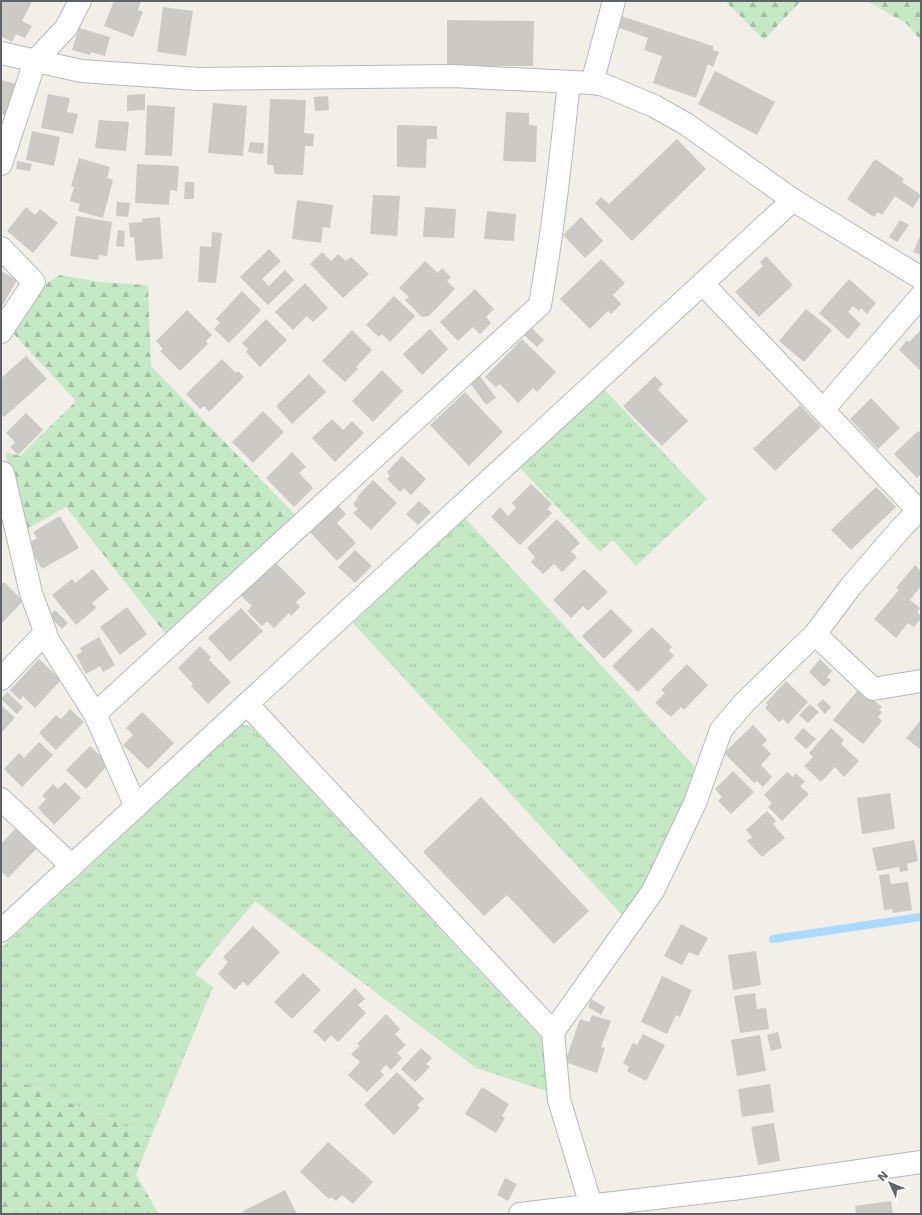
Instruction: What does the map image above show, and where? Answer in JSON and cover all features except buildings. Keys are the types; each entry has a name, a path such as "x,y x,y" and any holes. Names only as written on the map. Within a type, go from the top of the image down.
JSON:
{"street":[{"path":"1,164 35,61 66,28 80,1"},
{"path":"592,83 614,1"},
{"path":"1,53 81,71 199,79 452,76 592,83 604,85 654,106 686,124 793,200 921,278"},
{"path":"94,714 540,305 556,199 569,82"},
{"path":"1,931 793,200"},
{"path":"1,248 34,282 1,332"},
{"path":"553,1032 653,891 695,803 721,730 744,703 814,634 851,586 920,509 703,284"},
{"path":"823,410 921,296"},
{"path":"1,679 44,634 46,634 31,593 3,473"},
{"path":"44,634 94,714 136,807"},
{"path":"814,634 873,689 921,681"},
{"path":"247,704 553,1032 559,1100 591,1206"},
{"path":"1,799 72,866"},
{"path":"520,1214 740,1188 921,1162"}],"green space":[{"path":"725,1 801,1 764,40"},
{"path":"867,1 921,1 921,41 907,24"},
{"path":"60,275 99,282 148,285 151,366 297,517 168,637 66,507 20,533 5,452 20,456 76,401 11,331 38,288"},
{"path":"603,388 707,499 636,566 613,540 600,552 519,467"},
{"path":"465,518 695,767 680,812 646,888 623,916 353,623"},
{"path":"241,725 251,726 547,1044 549,1092 476,1068 255,901 195,974 213,987 151,1137 1,1074 1,948"},
{"path":"1,1074 151,1137 136,1175 159,1214 1,1214"}],"waterway":[{"path":"773,939 921,917"}]}
